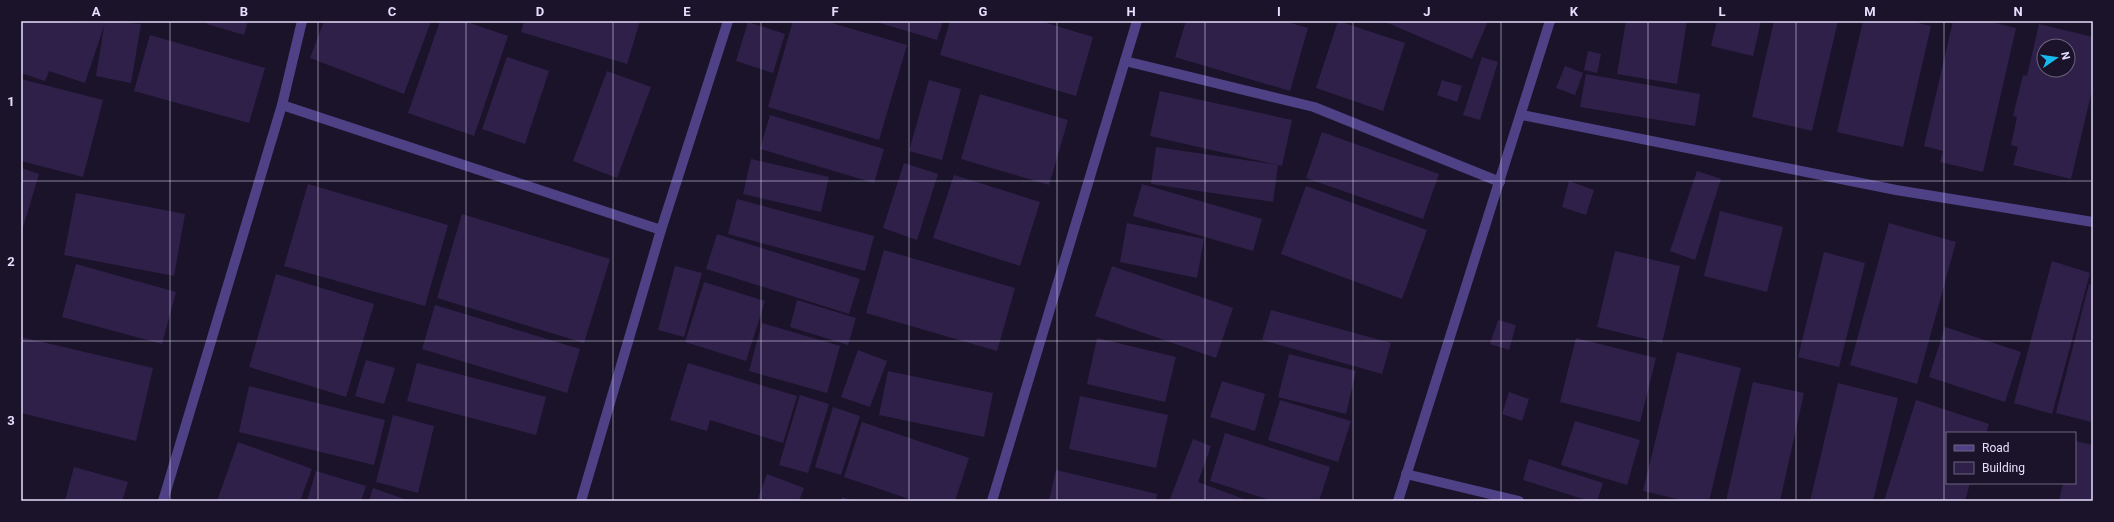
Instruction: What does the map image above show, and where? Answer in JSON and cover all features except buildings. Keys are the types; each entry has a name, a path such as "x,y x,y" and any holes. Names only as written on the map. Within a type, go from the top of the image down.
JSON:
{"street":[{"path":"163,501 282,105 302,21"},
{"path":"581,501 661,230 728,21"},
{"path":"992,501 1137,21"},
{"path":"1398,501 1522,115 1550,21"},
{"path":"1125,61 1314,107 1500,182"},
{"path":"282,105 661,230"},
{"path":"1522,115 1896,190 2093,222"},
{"path":"1406,474 1519,501"}]}
